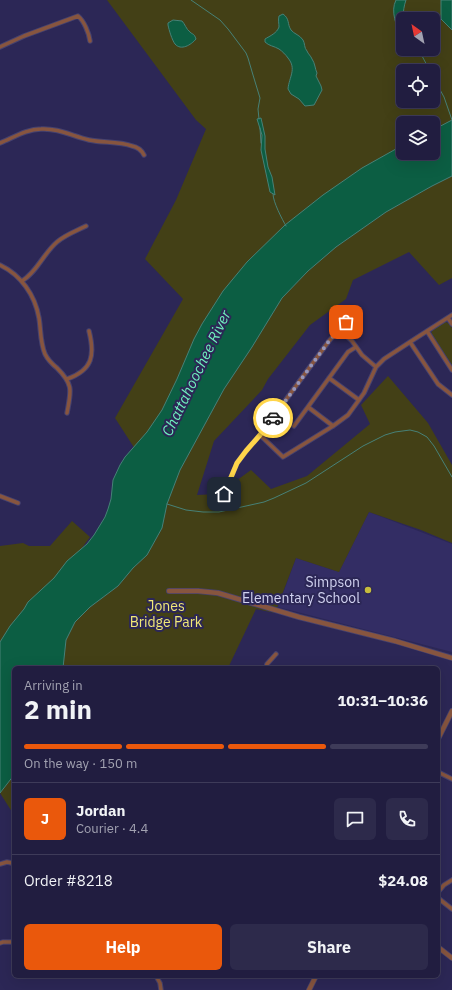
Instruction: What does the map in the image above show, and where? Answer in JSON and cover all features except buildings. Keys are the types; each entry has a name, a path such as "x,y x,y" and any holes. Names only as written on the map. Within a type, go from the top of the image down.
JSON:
{"street":[{"path":"0,47 24,36 78,16 88,31 90,41"},
{"path":"0,143 30,130 50,128 89,140 120,143 133,146 140,149 144,155"},
{"path":"22,281 36,268 57,242 63,237 86,226"},
{"path":"0,265 22,281 29,292 36,308 45,353 51,362 67,379 70,388 67,413"},
{"path":"224,494 237,463 260,435 329,341 352,315"},
{"path":"260,435 283,457 333,426 348,415 364,394 376,368 384,359 452,315"},
{"path":"448,318 452,324"},
{"path":"339,329 352,341 362,356 376,368"},
{"path":"67,379 80,372 86,367 90,360 92,354 90,331"},
{"path":"426,331 452,370"},
{"path":"410,342 438,384 452,395"},
{"path":"294,426 348,352 356,347"},
{"path":"329,378 359,400"},
{"path":"308,407 333,426"},
{"path":"0,496 18,503"},
{"path":"170,591 218,593 299,617 395,641 452,658"},
{"path":"266,666 276,654"},
{"path":"440,735 452,711"},
{"path":"440,773 452,779"},
{"path":"0,864 7,862 12,863"},
{"path":"440,890 452,880"},
{"path":"440,900 452,909"},
{"path":"0,943 12,942"},
{"path":"440,949 452,958"},
{"path":"157,978 161,990"},
{"path":"309,990 315,978"}],"shaded area":[{"name":"Simpson Elementary School","path":"369,512 452,544 452,652 278,607 296,558 339,572"}],"green space":[{"path":"107,0 452,0 452,123 440,130 440,116 396,116 396,158 144,463 115,418 183,299 145,259 176,200 206,129 196,120"},
{"name":"Jones Bridge Park","path":"452,176 452,278 439,285 409,252 353,280 346,299 310,325 268,379 262,390 214,441 197,495 218,494 251,470 271,489 307,476 370,424 361,405 388,376 428,423 452,465 452,543 421,530 369,512 339,572 296,558 275,613 256,609 229,666 63,666 66,640 75,622 90,607 118,586 133,568 147,555 162,528 167,504 180,470 224,389 282,298 308,271 336,247 386,212"},
{"path":"444,322 447,322 452,328 452,365 431,335 434,329"},
{"path":"72,521 90,537 0,660 0,546 23,543 29,546 50,546"},
{"path":"12,777 12,812 0,793"}],"water":[{"path":"396,0 406,0 403,12 396,12 396,23 394,14 394,5"},
{"path":"441,0 452,0 452,30 441,19"},
{"path":"283,14 287,18 291,30 303,40 305,48 314,62 317,73 316,76 322,90 314,105 305,106 299,99 291,94 288,89 292,73 291,62 280,50 265,42 265,39 277,31 279,27 279,16"},
{"path":"173,20 182,21 196,39 186,46 177,46 173,40 168,25 168,23"},
{"path":"261,118 265,136 265,149 268,167 272,177 275,195 270,192 261,150 262,135 257,119"},
{"name":"Chattahoochee River","path":"452,120 452,176 386,212 336,247 308,271 282,298 224,389 180,470 167,504 162,528 147,555 133,568 118,586 90,607 75,622 66,640 63,666 12,666 12,778 0,793 0,642 28,602 54,578 67,561 87,544 94,535 108,509 111,499 113,480 120,465 147,432 162,410 194,339 223,291 247,262 285,225 323,195 362,168 396,149 396,160 440,160 440,126"}],"waterway":[{"path":"191,0 220,20 246,53 260,98 258,109 259,119"},
{"path":"422,56 426,64"},
{"path":"440,90 452,120"},
{"path":"260,128 261,143"},
{"path":"273,194 276,206 286,226"},
{"path":"167,504 186,510 219,512 264,502 306,483 363,446 385,435 410,430 427,437 452,477"}],"way so far":[{"path":"273,418 329,341 346,322"}],"place":[{"name":"Simpson Elementary School","path":"368,590"}],"route":[{"path":"224,494 237,463 273,418"}]}
